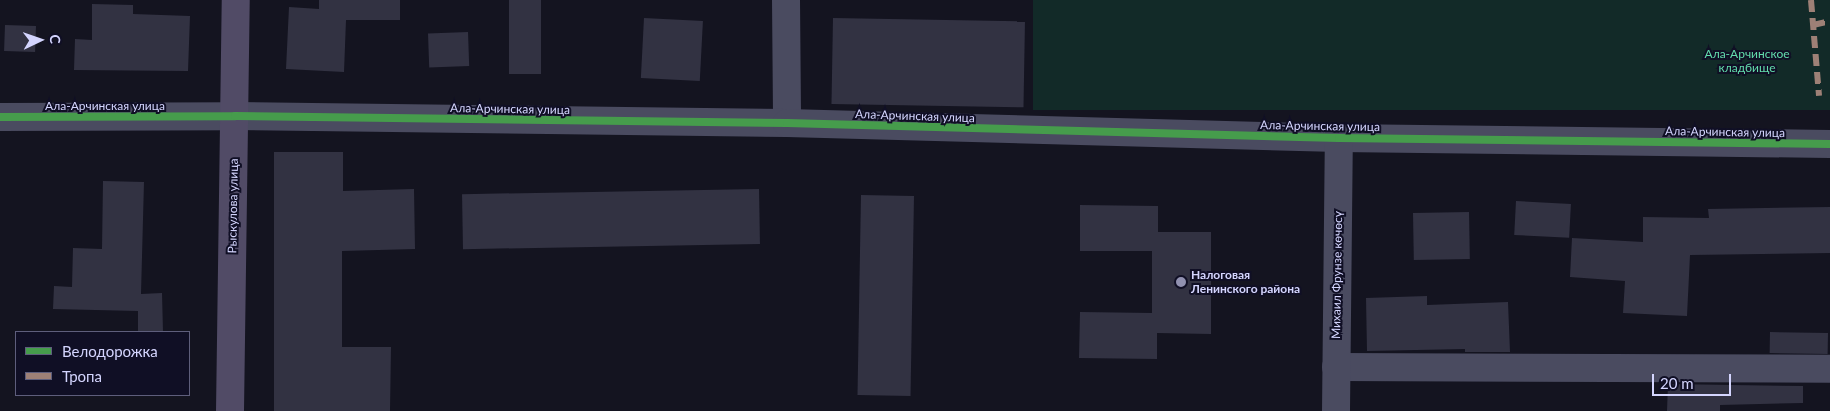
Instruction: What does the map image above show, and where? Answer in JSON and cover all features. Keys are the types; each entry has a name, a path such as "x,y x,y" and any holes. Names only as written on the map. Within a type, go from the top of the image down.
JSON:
{"main road":[{"name":"Рыскулова улица","path":"230,411 236,0"}],"street":[{"path":"786,0 786,123"},
{"name":"Ала-Арчинская улица","path":"0,118 235,116 786,123 1339,138 1830,144"},
{"name":"Михаил Фрунзе көчөсү","path":"1336,411 1339,138"},
{"path":"1336,367 1830,368"}],"green space":[{"name":"Ала-Арчинское кладбище","path":"1033,0 1830,0 1830,110 1033,110"}],"building":[{"path":"319,0 400,0 400,20 346,20 344,72 286,69 289,7 319,9"},
{"path":"509,0 541,0 541,74 509,74"},
{"path":"92,4 133,5 133,14 190,16 188,71 74,70 75,39 92,40"},
{"path":"644,18 703,21 700,81 641,78"},
{"path":"833,18 1025,21 1023,107 831,104"},
{"path":"5,25 36,26 35,52 4,51"},
{"path":"468,32 469,66 429,67 428,33"},
{"path":"274,152 343,152 343,191 414,189 415,249 342,251 342,347 391,347 390,411 274,411"},
{"path":"103,181 144,182 141,294 162,293 163,331 138,331 138,311 53,309 54,286 72,287 73,248 102,249"},
{"path":"759,189 760,244 463,249 462,194"},
{"path":"861,195 914,196 911,396 858,395"},
{"path":"1516,201 1571,204 1569,238 1514,235"},
{"name":"Налоговая Ленинского района","path":"1080,205 1158,206 1158,232 1211,232 1211,334 1157,333 1157,359 1079,358 1080,312 1152,313 1152,251 1080,251"},
{"path":"1830,207 1830,253 1690,255 1687,316 1623,313 1625,281 1570,277 1572,238 1643,242 1643,217 1709,218 1708,209"},
{"path":"1469,212 1470,259 1414,260 1413,213"},
{"path":"1427,296 1427,305 1508,302 1510,352 1465,352 1465,349 1367,351 1366,298"},
{"path":"1770,332 1828,333 1828,354 1770,353"},
{"path":"1668,384 1803,386 1803,403 1720,405 1720,411 1667,411"}],"marked path":[{"path":"1811,0 1819,96"},
{"path":"1813,25 1830,21"}],"cycle path":[{"path":"0,117 235,116 787,123 1339,138 1830,144"}],"place":[{"name":"Налоговая Ленинского района","path":"1181,282"}]}
